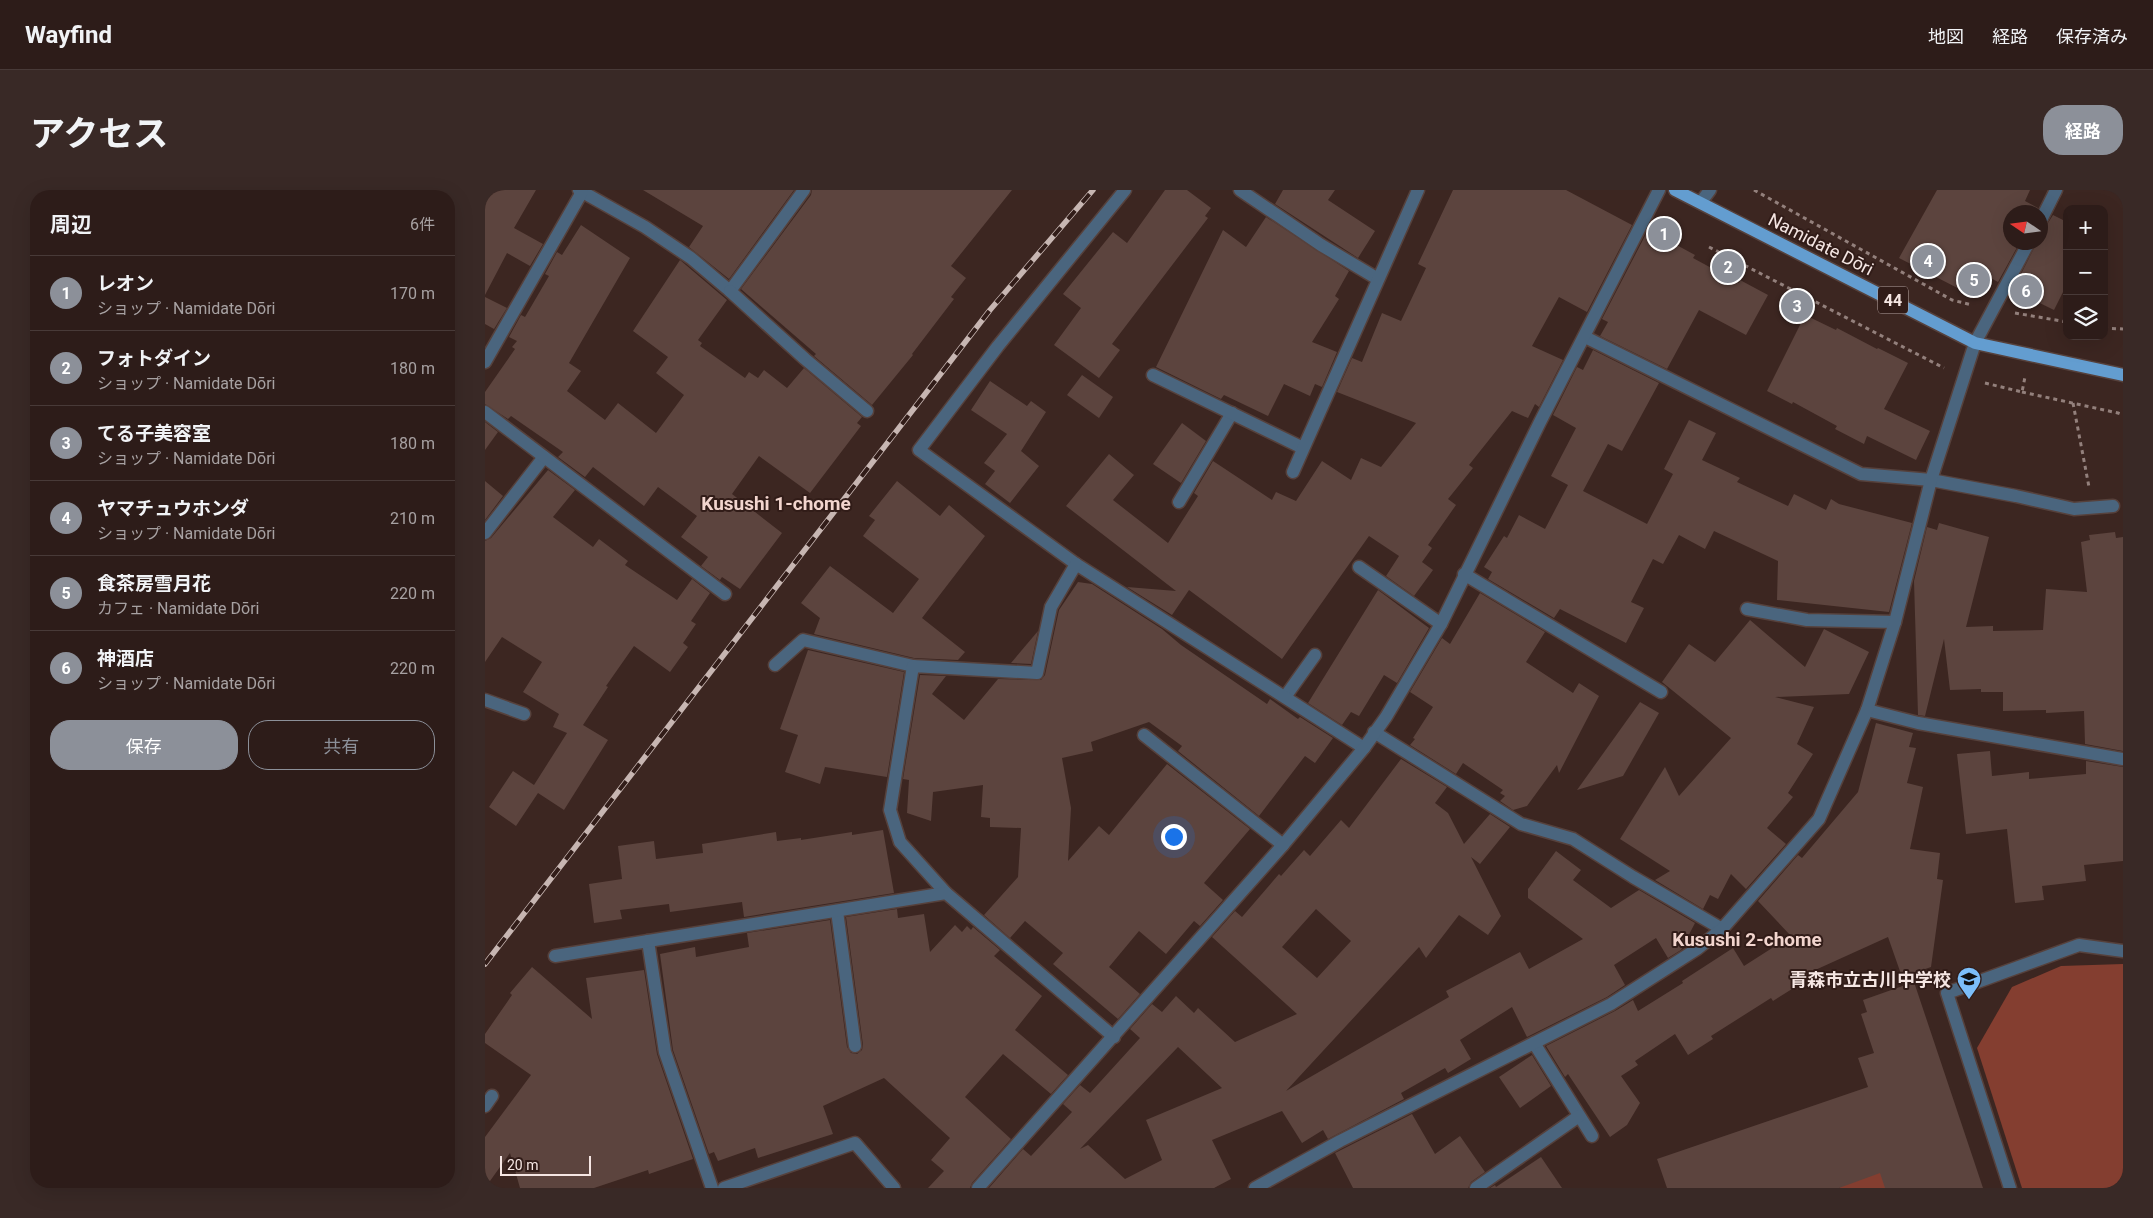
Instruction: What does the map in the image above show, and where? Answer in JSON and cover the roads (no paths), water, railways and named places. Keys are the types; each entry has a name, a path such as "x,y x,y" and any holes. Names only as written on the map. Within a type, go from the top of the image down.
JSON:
{"main road":[{"name":"Namidate Dōri","path":"1675,190 1975,343 2123,375"}],"street":[{"path":"730,292 803,190"},
{"path":"1125,190 998,346 919,450 1076,564 1364,748"},
{"path":"1240,190 1321,245 1378,279"},
{"path":"1293,472 1418,190"},
{"path":"977,1188 1283,845 1364,748 1386,717 1441,624 1464,574 1659,190"},
{"path":"1701,202 1710,190"},
{"path":"2048,206 2056,190"},
{"path":"485,362 581,191 645,227 691,258 867,411"},
{"path":"1263,1186 1340,1141 1611,1004 1697,949 1722,929 1819,819 1867,710 1895,622 1931,480 1975,343 2025,250"},
{"path":"1585,337 1861,474 1931,480 2074,509 2113,506"},
{"path":"1153,375 1303,448"},
{"path":"485,412 725,594"},
{"path":"1179,502 1232,414"},
{"path":"485,533 544,457"},
{"path":"775,665 803,640 913,666 1037,673 1051,607 1076,564"},
{"path":"1359,567 1441,624"},
{"path":"1464,574 1661,692"},
{"path":"1747,609 1807,620 1895,622"},
{"path":"1285,697 1315,655"},
{"path":"913,666 889,810 900,842 946,893 1113,1037"},
{"path":"485,700 524,714"},
{"path":"1867,710 1918,724 2123,759"},
{"path":"1374,732 1521,824 1573,839 1633,877 1722,929"},
{"path":"1144,735 1283,845"},
{"path":"555,956 946,893"},
{"path":"837,911 855,1046"},
{"path":"648,941 665,1052 712,1188"},
{"path":"2010,1188 1947,993 2079,945 2123,951"},
{"path":"1534,1043 1592,1136"},
{"path":"1476,1188 1579,1116"},
{"path":"724,1188 855,1143 894,1188"}],"railway":[{"path":"485,964 990,310 1093,190"}],"place":[{"name":"レオン","path":"1664,234"},
{"name":"ヤマチュウホンダ","path":"1928,261"},
{"name":"フォトダイン","path":"1728,267"},
{"name":"食茶房雪月花","path":"1974,280"},
{"name":"神酒店","path":"2026,291"},
{"name":"てる子美容室","path":"1797,306"},
{"name":"青森市立古川中学校","path":"1969,1000"}],"district":[{"name":"Kusushi 1-chome","path":"776,503"},
{"name":"Kusushi 2-chome","path":"1747,939"}]}
